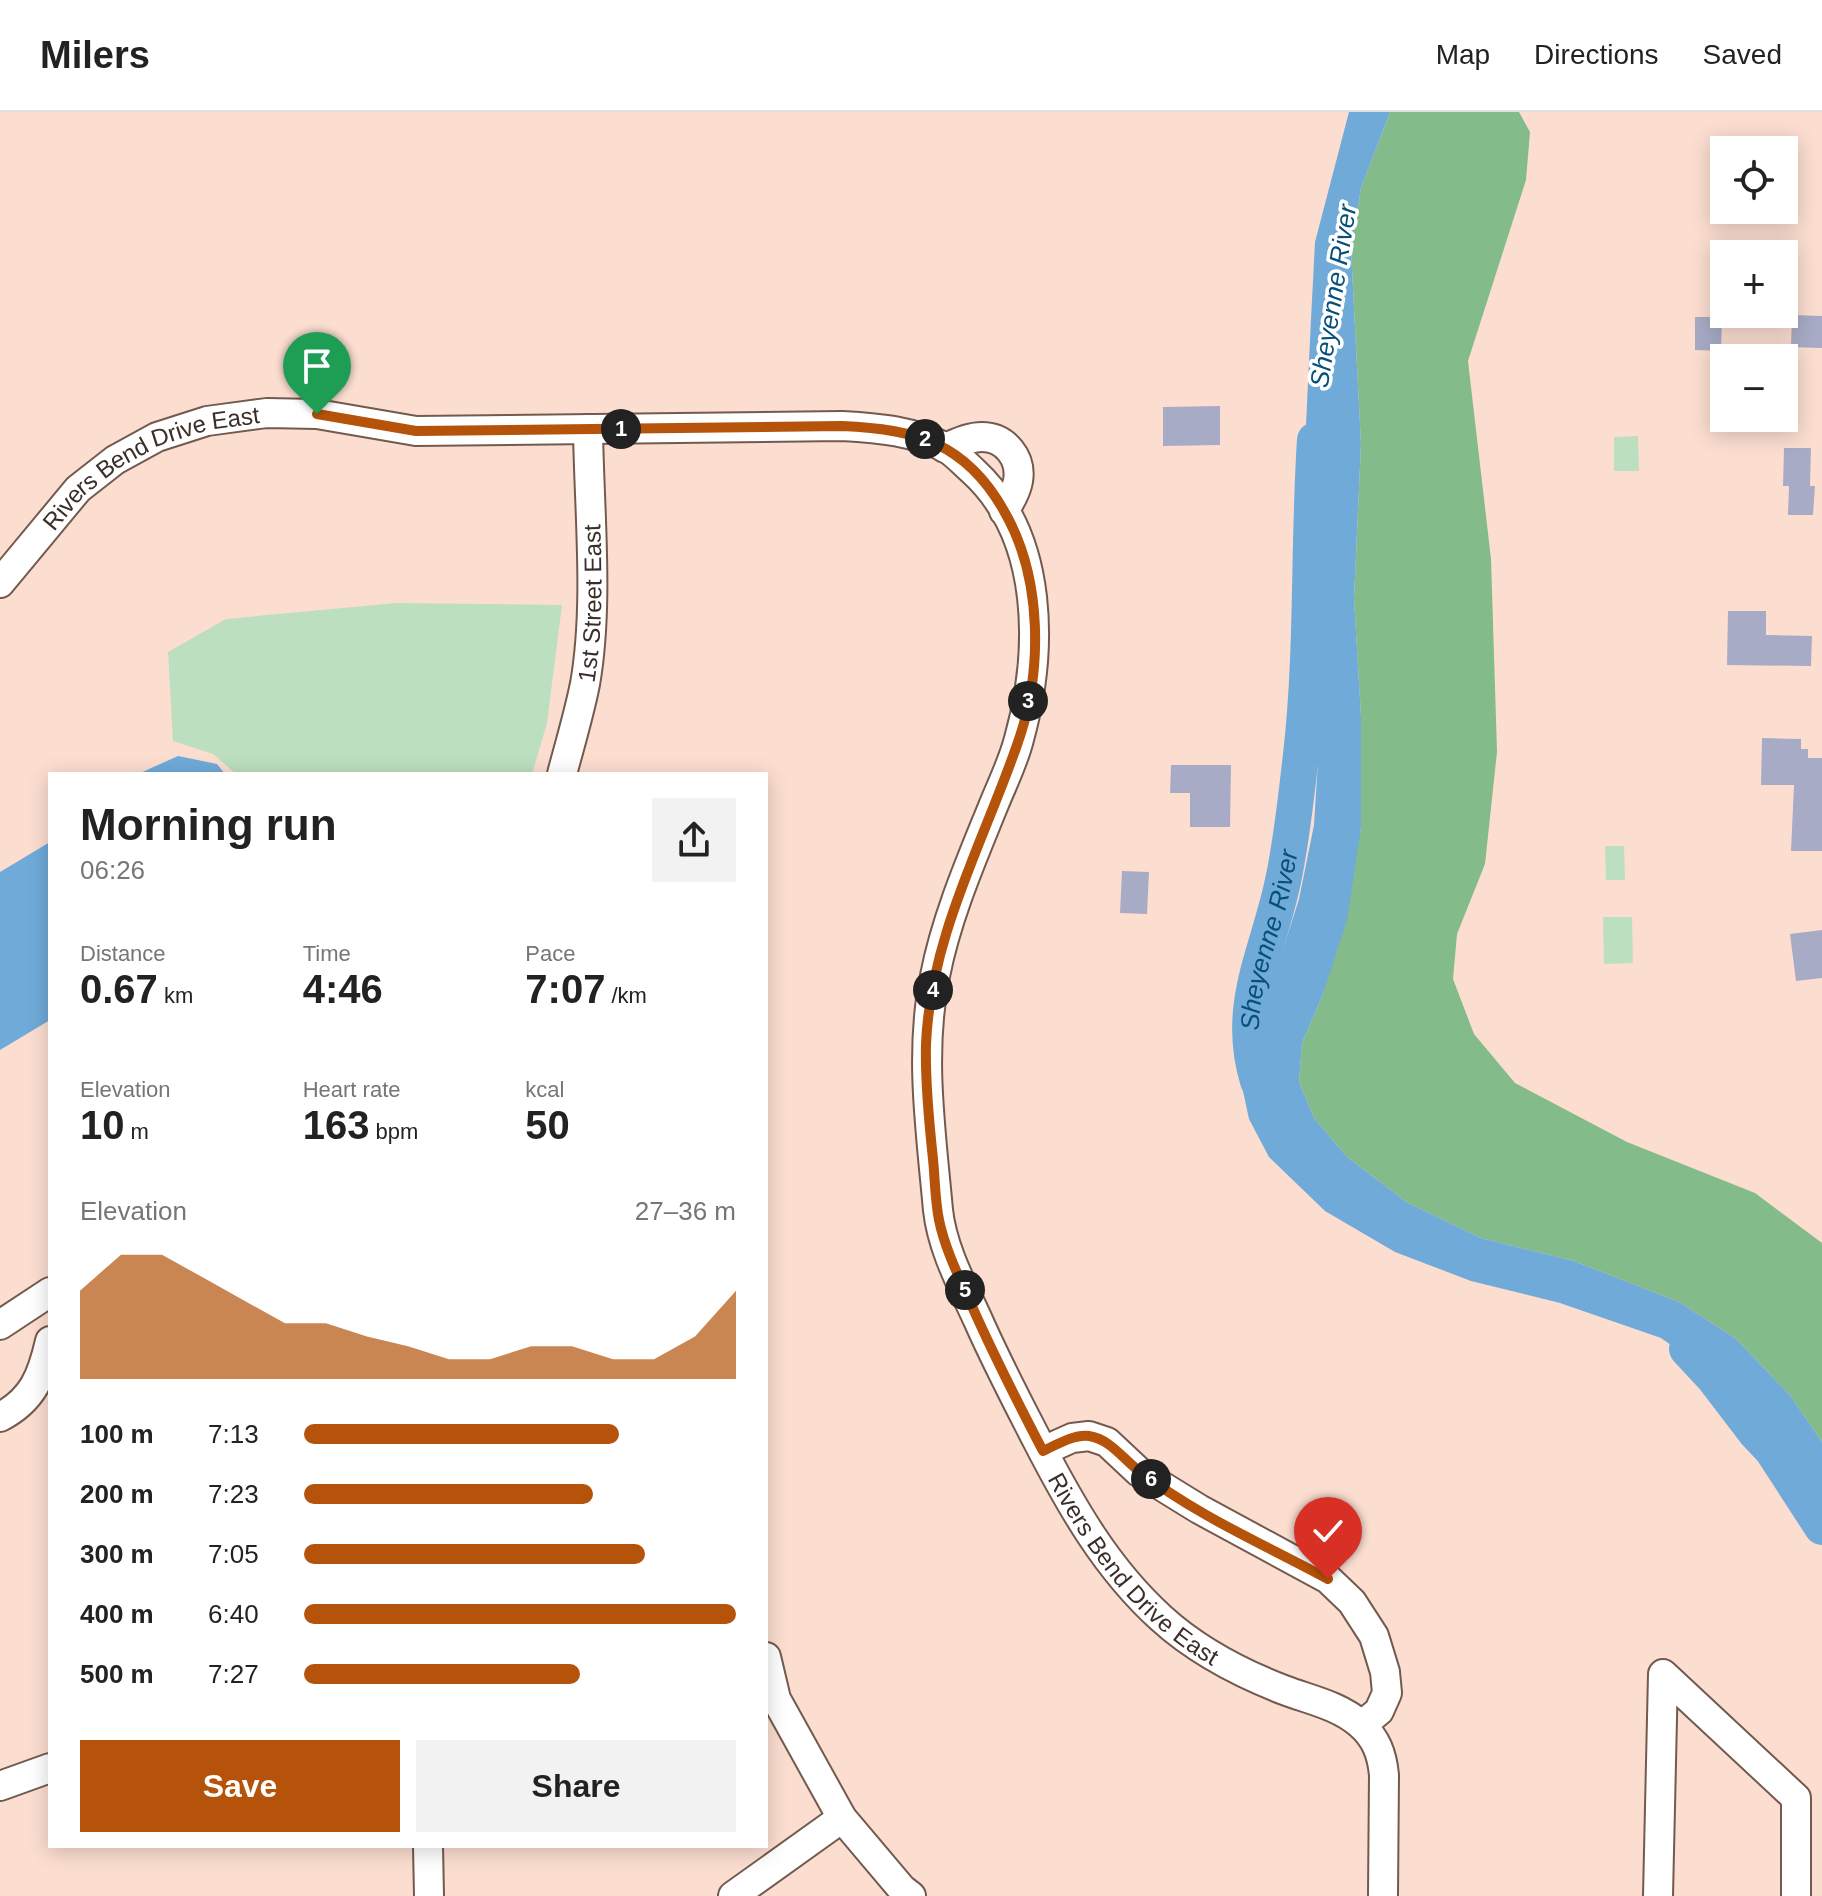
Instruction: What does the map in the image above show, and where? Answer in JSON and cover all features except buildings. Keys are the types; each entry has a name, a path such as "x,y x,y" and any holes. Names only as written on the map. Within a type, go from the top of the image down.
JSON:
{"street":[{"name":"Rivers Bend Drive East","path":"0,583 78,489 115,460 157,437 207,421 267,413 317,414 416,431 886,428 925,439 952,451 988,484 1015,529 1027,570 1035,620 1031,688 1018,743 956,902 935,975 926,1044 928,1110 939,1220 952,1261 998,1364 1073,1510 1113,1568 1162,1619 1202,1649 1281,1689 1336,1708 1362,1725 1375,1741 1382,1756 1383,1896"},
{"name":"1st Street East","path":"563,772 585,683 589,643 588,429"},
{"path":"945,448 966,439 981,437 996,439 1011,450 1019,480 1004,511"},
{"path":"0,1325 48,1293"},
{"path":"0,1417 18,1408 33,1390 44,1368 48,1350"},
{"path":"1043,1451 1072,1438 1089,1436 1107,1442 1139,1472 1199,1509 1328,1579 1352,1602 1374,1636 1385,1672 1387,1693 1379,1711 1362,1725"},
{"path":"768,1665 776,1699 842,1818 911,1896"},
{"path":"1658,1896 1663,1674 1796,1798 1796,1896"},
{"path":"0,1786 48,1769"},
{"path":"733,1896 842,1818"},
{"path":"428,1848 429,1896"}],"green space":[{"path":"1390,112 1519,112 1530,132 1526,180 1468,361 1491,559 1497,752 1485,864 1457,934 1453,979 1474,1034 1515,1083 1627,1142 1755,1193 1822,1243 1822,1442 1790,1395 1735,1338 1679,1302 1574,1261 1481,1238 1408,1203 1347,1157 1314,1118 1299,1082 1302,1043 1323,994 1361,828 1361,716 1354,599 1361,444 1351,249 1361,188"},
{"path":"1638,436 1639,471 1614,471 1614,437"},
{"path":"396,603 562,605 547,723 533,772 234,772 213,754 173,741 168,652 226,619"},
{"path":"1605,846 1624,846 1625,880 1606,880"},
{"path":"1603,917 1632,917 1633,963 1604,964"}],"water":[{"path":"1349,112 1390,112 1361,188 1351,249 1361,444 1354,599 1361,716 1361,828 1347,920 1323,994 1302,1043 1299,1082 1314,1118 1347,1157 1408,1203 1481,1238 1574,1261 1679,1302 1735,1338 1790,1395 1822,1442 1822,1533 1749,1422 1705,1369 1661,1338 1560,1303 1471,1281 1395,1252 1325,1211 1269,1157 1249,1119 1240,1077 1252,1027 1277,968 1299,899 1314,825 1321,713 1321,599 1318,517 1305,446 1311,319 1315,242"},
{"path":"178,756 217,764 223,772 142,772"},
{"path":"48,843 48,1021 0,1050 0,872"}],"waterway":[{"name":"Sheyenne River","path":"1258,1081 1252,1054 1252,1004 1286,865 1305,716 1315,440"},
{"name":"Sheyenne River","path":"1687,1349 1772,1450 1822,1527"}],"route":[{"path":"317,414 416,431 886,428 925,439 952,451 988,484 1015,529 1027,570 1035,620 1031,688 1018,743 956,902 935,975 926,1044 928,1110 939,1220 952,1261 998,1364 1043,1451 1072,1438 1089,1436 1107,1442 1139,1472 1199,1509 1328,1579"}]}
